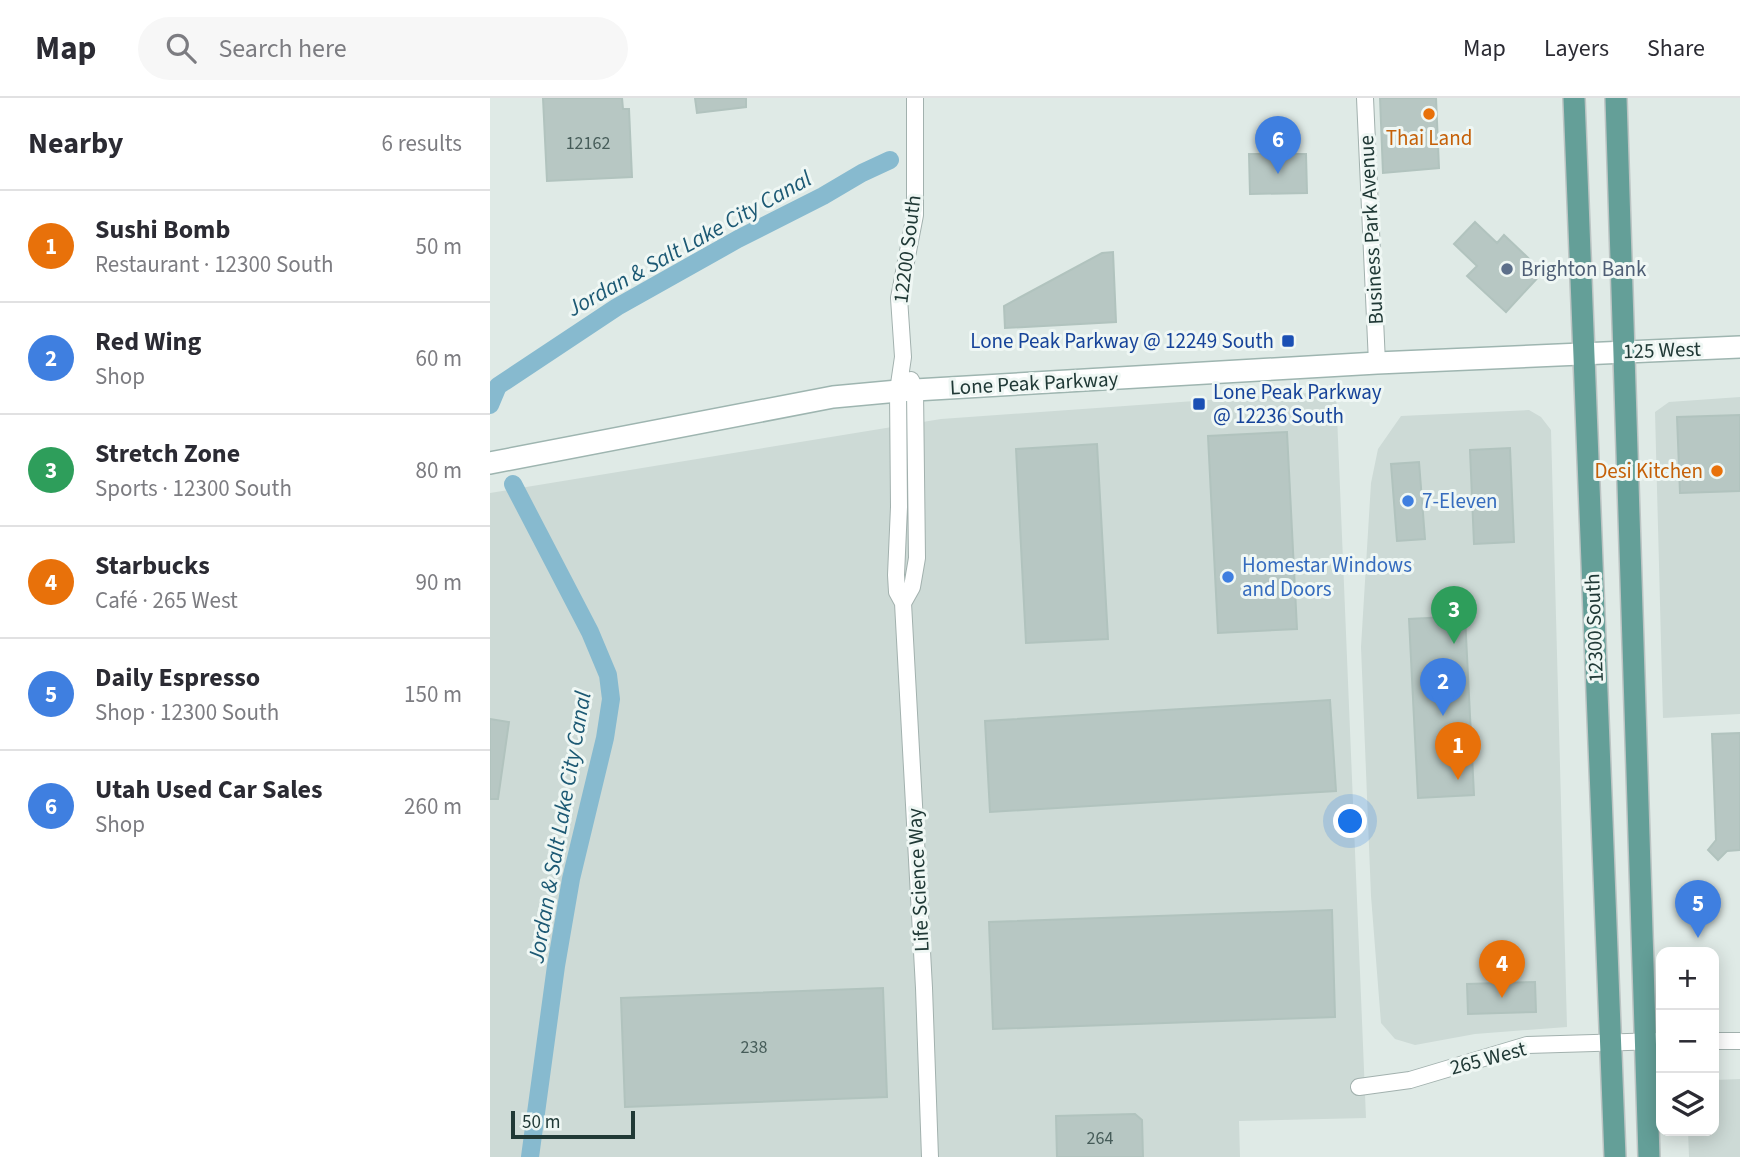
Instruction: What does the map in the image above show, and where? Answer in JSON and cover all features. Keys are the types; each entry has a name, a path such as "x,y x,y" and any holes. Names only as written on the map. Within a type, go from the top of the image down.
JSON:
{"main road":[{"name":"12300 South","path":"1574,98 1615,1157"},
{"name":"12300 South","path":"1616,98 1623,352 1653,1041 1648,1157"},
{"name":"125 West","path":"1583,353 1740,347"},
{"name":"Lone Peak Parkway","path":"490,463 833,397 1583,353"}],"street":[{"name":"12200 South","path":"906,391 899,298 915,215 915,98"},
{"name":"Business Park Avenue","path":"1364,98 1377,363"},
{"name":"Life Science Way","path":"906,391 917,558 912,587 903,603 930,1157"},
{"name":"265 West","path":"1359,1087 1410,1080 1527,1045 1653,1041"},
{"path":"1719,1041 1740,1041"}],"shaded area":[{"path":"1336,391 1366,1118 1239,1121 1240,1157 490,1157 490,493 941,419"},
{"path":"1740,397 1740,714 1663,718 1655,412 1669,402"},
{"path":"1529,410 1541,417 1551,430 1567,1027 1475,1034 1415,1045 1395,1039 1381,1023 1371,896 1361,647 1371,483 1378,449 1401,416"},
{"path":"1740,1079 1740,1157 1689,1157 1688,1136 1719,1136 1719,1080"}],"building":[{"path":"543,98 622,98 623,109 629,109 632,177 547,181"},
{"path":"695,98 746,98 746,107 697,113"},
{"path":"1380,98 1436,98 1439,168 1383,173"},
{"path":"1249,154 1306,154 1307,193 1250,194"},
{"name":"Brighton Bank","path":"1475,222 1497,243 1504,235 1543,272 1506,312 1467,276 1477,266 1454,244"},
{"path":"1113,252 1116,322 1005,328 1004,306 1102,253"},
{"path":"1740,415 1740,491 1680,493 1677,417"},
{"path":"1287,432 1297,629 1218,633 1208,436"},
{"path":"1097,444 1108,639 1026,643 1016,449"},
{"name":"7-Eleven","path":"1510,448 1514,542 1474,544 1470,450"},
{"name":"7-Eleven","path":"1419,462 1425,539 1397,541 1391,464"},
{"path":"1465,616 1474,795 1418,798 1409,619"},
{"path":"1330,700 1336,791 990,812 985,721"},
{"path":"490,719 509,722 498,799 490,799"},
{"path":"1740,733 1740,850 1727,851 1718,860 1708,850 1716,840 1712,734"},
{"path":"1332,910 1335,1017 993,1029 989,922"},
{"path":"1535,982 1536,1012 1468,1014 1467,984"},
{"path":"883,988 887,1097 625,1107 621,998"},
{"path":"1135,1114 1142,1120 1143,1157 1057,1157 1056,1116"}],"waterway":[{"name":"Jordan & Salt Lake City Canal","path":"490,405 498,386 617,307 738,239 890,160"},
{"name":"Jordan & Salt Lake City Canal","path":"513,484 590,632 608,675 611,699 605,738 571,879 556,966 530,1157"}],"place":[{"name":"Thai Land","path":"1429,114"},
{"name":"Utah Used Car Sales","path":"1278,174"},
{"name":"Brighton Bank","path":"1507,269"},
{"name":"Lone Peak Parkway @ 12249 South","path":"1288,341"},
{"name":"Lone Peak Parkway @ 12236 South","path":"1199,404"},
{"name":"Desi Kitchen","path":"1717,471"},
{"name":"7-Eleven","path":"1408,501"},
{"name":"Homestar Windows and Doors","path":"1228,577"},
{"name":"Stretch Zone","path":"1454,644"},
{"name":"Red Wing","path":"1443,716"},
{"name":"Sushi Bomb","path":"1458,780"},
{"name":"Daily Espresso","path":"1698,938"},
{"name":"Starbucks","path":"1502,998"}]}
